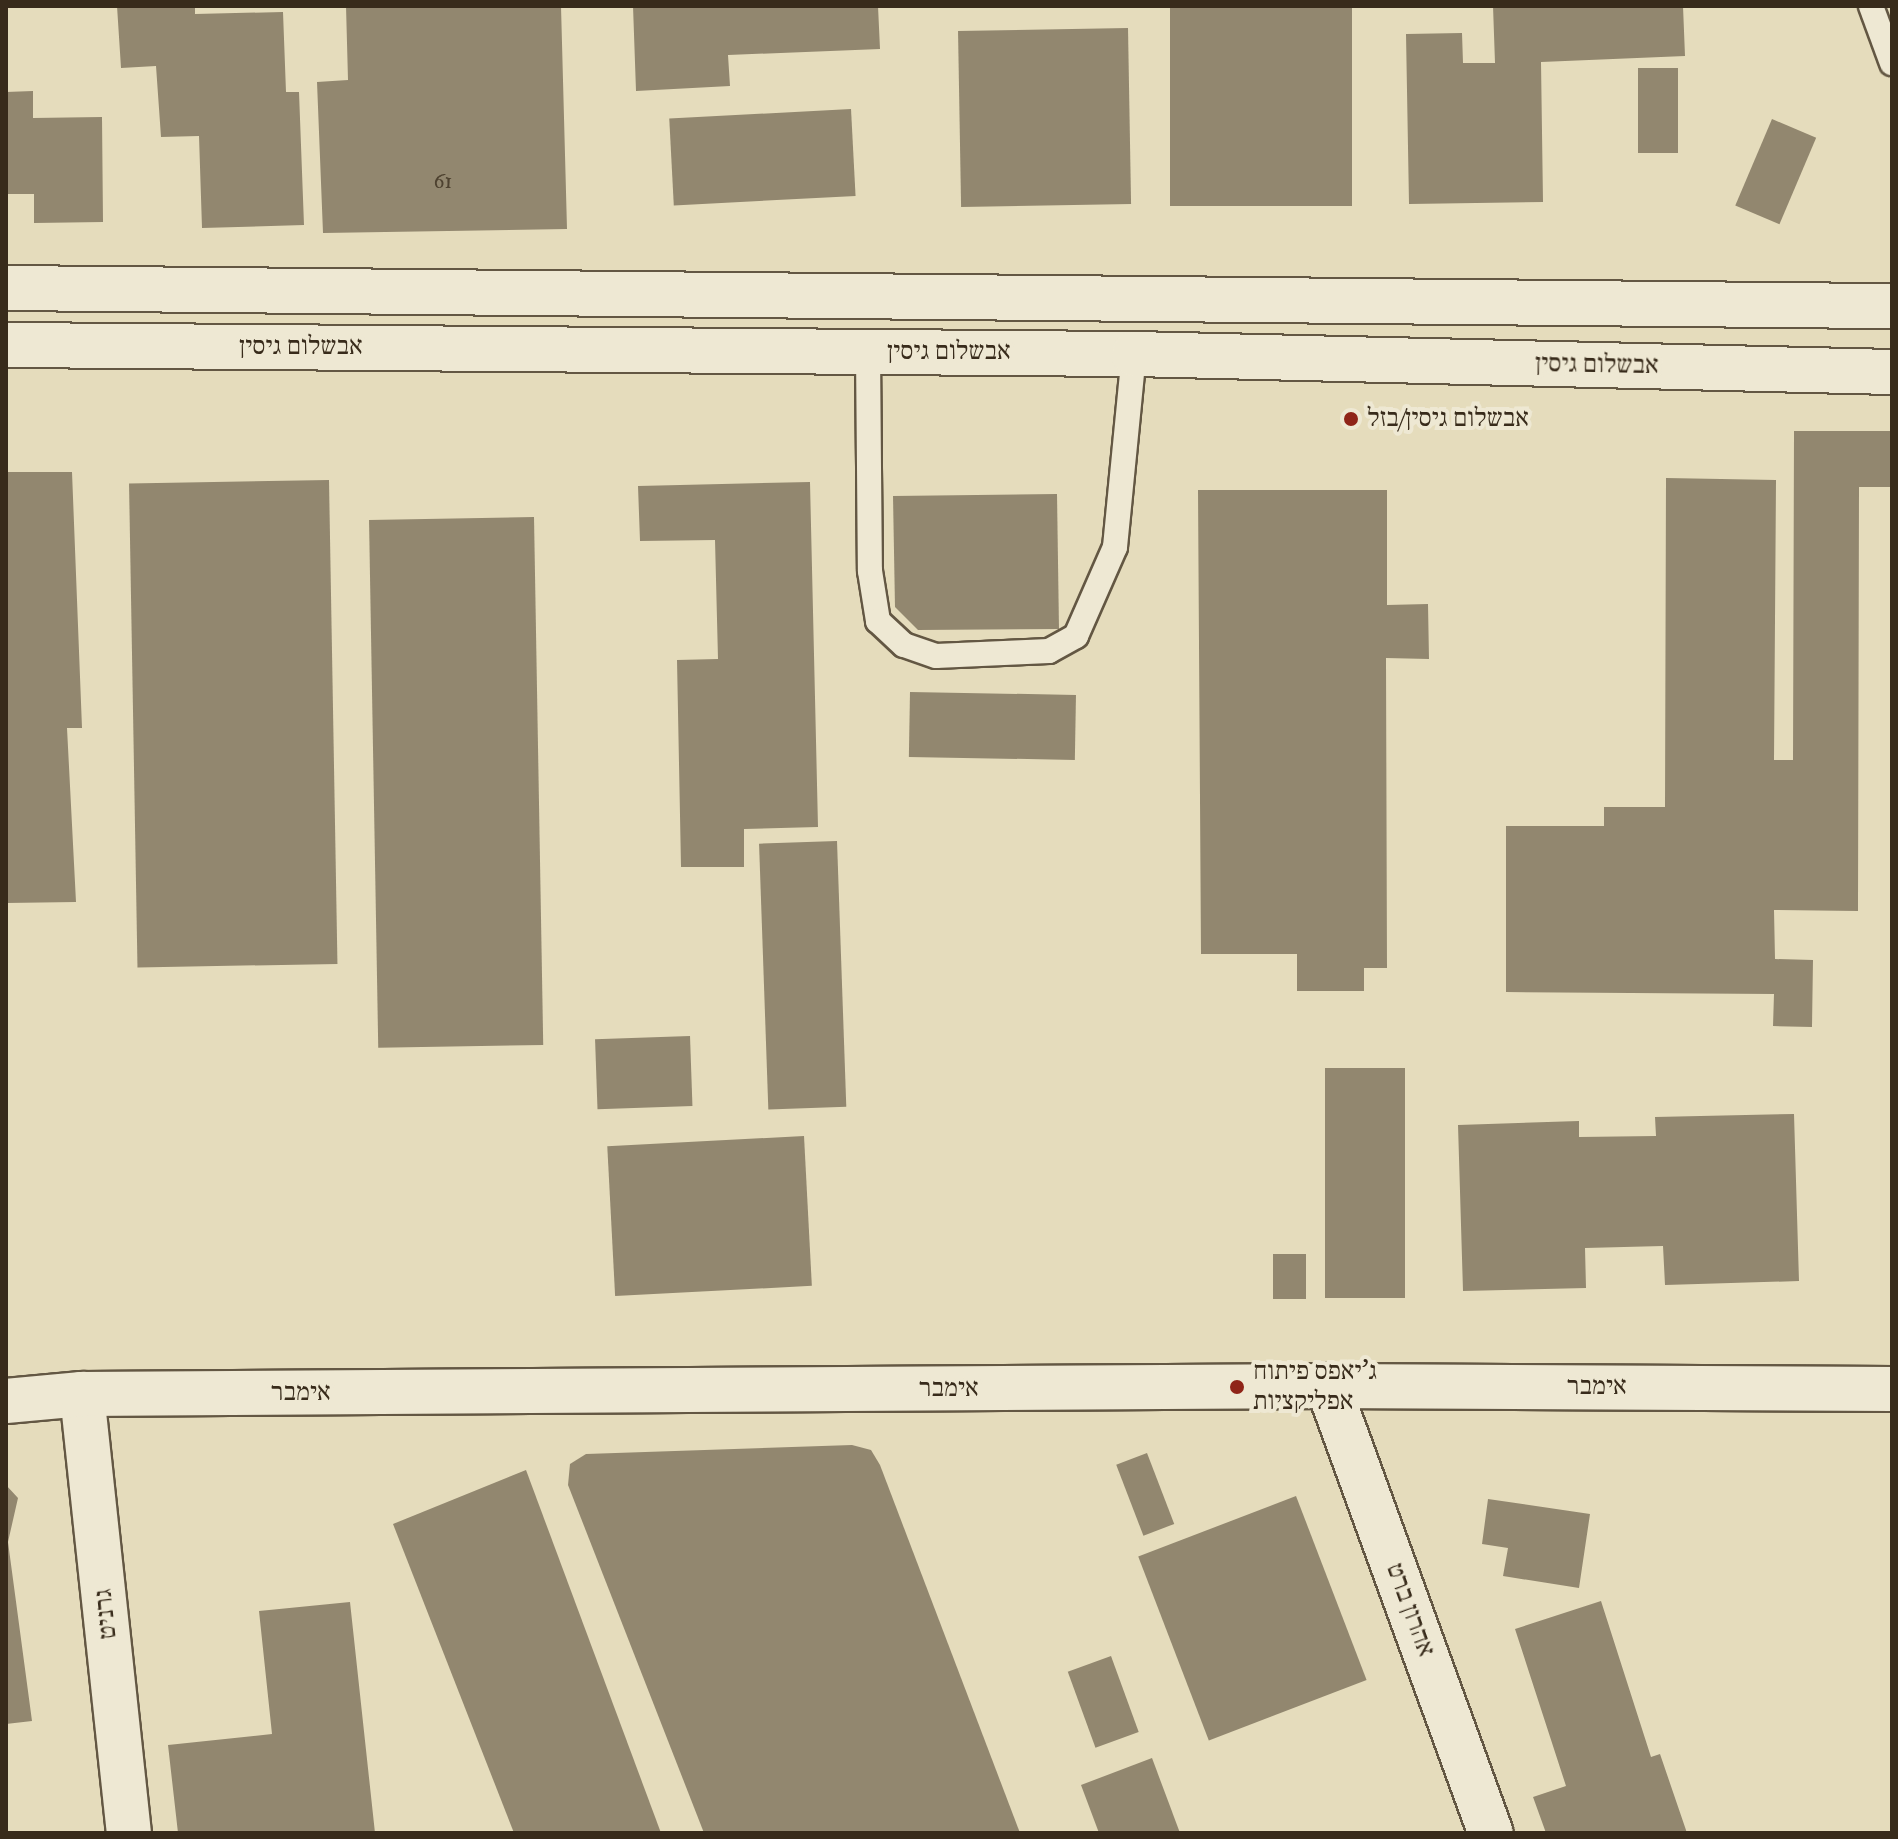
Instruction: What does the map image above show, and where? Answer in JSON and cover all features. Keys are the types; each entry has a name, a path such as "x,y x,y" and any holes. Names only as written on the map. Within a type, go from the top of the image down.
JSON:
{"street":[{"path":"6,288 1892,306"},
{"name":"אבשלום גיסין","path":"6,345 1134,354 1892,372"},
{"name":"אימבר","path":"6,1401 82,1394 1328,1386 1892,1389"},
{"name":"אהרון ברט","path":"1328,1386 1491,1833"},
{"name":"גרניט","path":"82,1394 129,1833"}],"lane":[{"path":"1871,6 1892,63"},
{"path":"868,352 870,571 878,621 904,645 936,656 1049,651 1076,636 1115,547 1134,354"}],"building":[{"path":"117,6 195,6 195,14 283,12 286,92 299,92 304,225 202,228 199,136 161,137 156,66 121,68"},
{"path":"346,6 561,6 567,229 323,233 317,82 348,80"},
{"path":"633,6 878,6 880,49 728,55 730,86 636,91"},
{"path":"1170,6 1352,6 1352,206 1170,206"},
{"path":"1493,6 1683,6 1685,56 1541,62 1543,202 1409,204 1406,34 1462,33 1463,63 1495,63"},
{"path":"1128,28 1131,204 961,207 958,31"},
{"path":"1638,68 1678,68 1678,153 1638,153"},
{"path":"33,91 33,118 102,117 103,222 34,223 34,194 6,194 6,92"},
{"path":"851,109 856,196 674,205 669,119"},
{"path":"1772,119 1816,138 1779,224 1735,206"},
{"path":"1794,431 1892,431 1892,487 1859,487 1858,911 1774,910 1775,959 1813,960 1812,1027 1773,1026 1774,994 1506,992 1506,826 1604,826 1604,807 1665,807 1666,478 1776,480 1774,760 1793,760"},
{"path":"6,472 72,472 82,728 67,728 76,902 6,903"},
{"path":"329,480 337,964 137,967 129,483"},
{"path":"810,482 818,827 744,829 744,867 681,867 677,660 718,659 715,540 640,541 638,486"},
{"path":"1198,490 1387,490 1387,605 1428,604 1429,659 1386,658 1387,968 1364,968 1364,991 1297,991 1297,954 1201,954"},
{"path":"1057,494 1059,629 918,630 895,607 893,496"},
{"path":"534,517 543,1045 378,1048 369,520"},
{"path":"910,692 1076,695 1075,760 909,757"},
{"path":"837,841 846,1107 768,1110 759,844"},
{"path":"690,1036 692,1106 598,1109 595,1039"},
{"path":"1325,1068 1405,1068 1405,1298 1325,1298"},
{"path":"1794,1114 1799,1281 1665,1285 1663,1246 1585,1248 1586,1288 1463,1291 1458,1125 1579,1121 1579,1137 1656,1136 1655,1117"},
{"path":"804,1136 812,1286 615,1296 607,1146"},
{"path":"1273,1254 1306,1254 1306,1299 1273,1299"},
{"path":"852,1445 871,1450 880,1465 1020,1833 704,1833 568,1485 570,1464 586,1454"},
{"path":"1147,1453 1174,1524 1143,1536 1116,1465"},
{"path":"526,1470 661,1833 514,1833 393,1524"},
{"path":"6,1485 18,1498 8,1542 32,1721 6,1724"},
{"path":"1296,1496 1367,1680 1209,1740 1138,1557"},
{"path":"1488,1499 1590,1514 1579,1588 1503,1576 1508,1548 1482,1544"},
{"path":"1601,1601 1651,1757 1660,1754 1687,1833 1546,1833 1533,1797 1566,1786 1515,1629"},
{"path":"350,1602 375,1833 178,1833 168,1745 272,1734 259,1611"},
{"path":"1111,1656 1139,1732 1095,1748 1068,1672"},
{"path":"1152,1758 1180,1833 1099,1833 1081,1785"}],"place":[{"name":"אבשלום גיסין/בזל","path":"1351,419"},
{"name":"ג'יאפס פיתוח אפליקציות","path":"1237,1387"}]}
